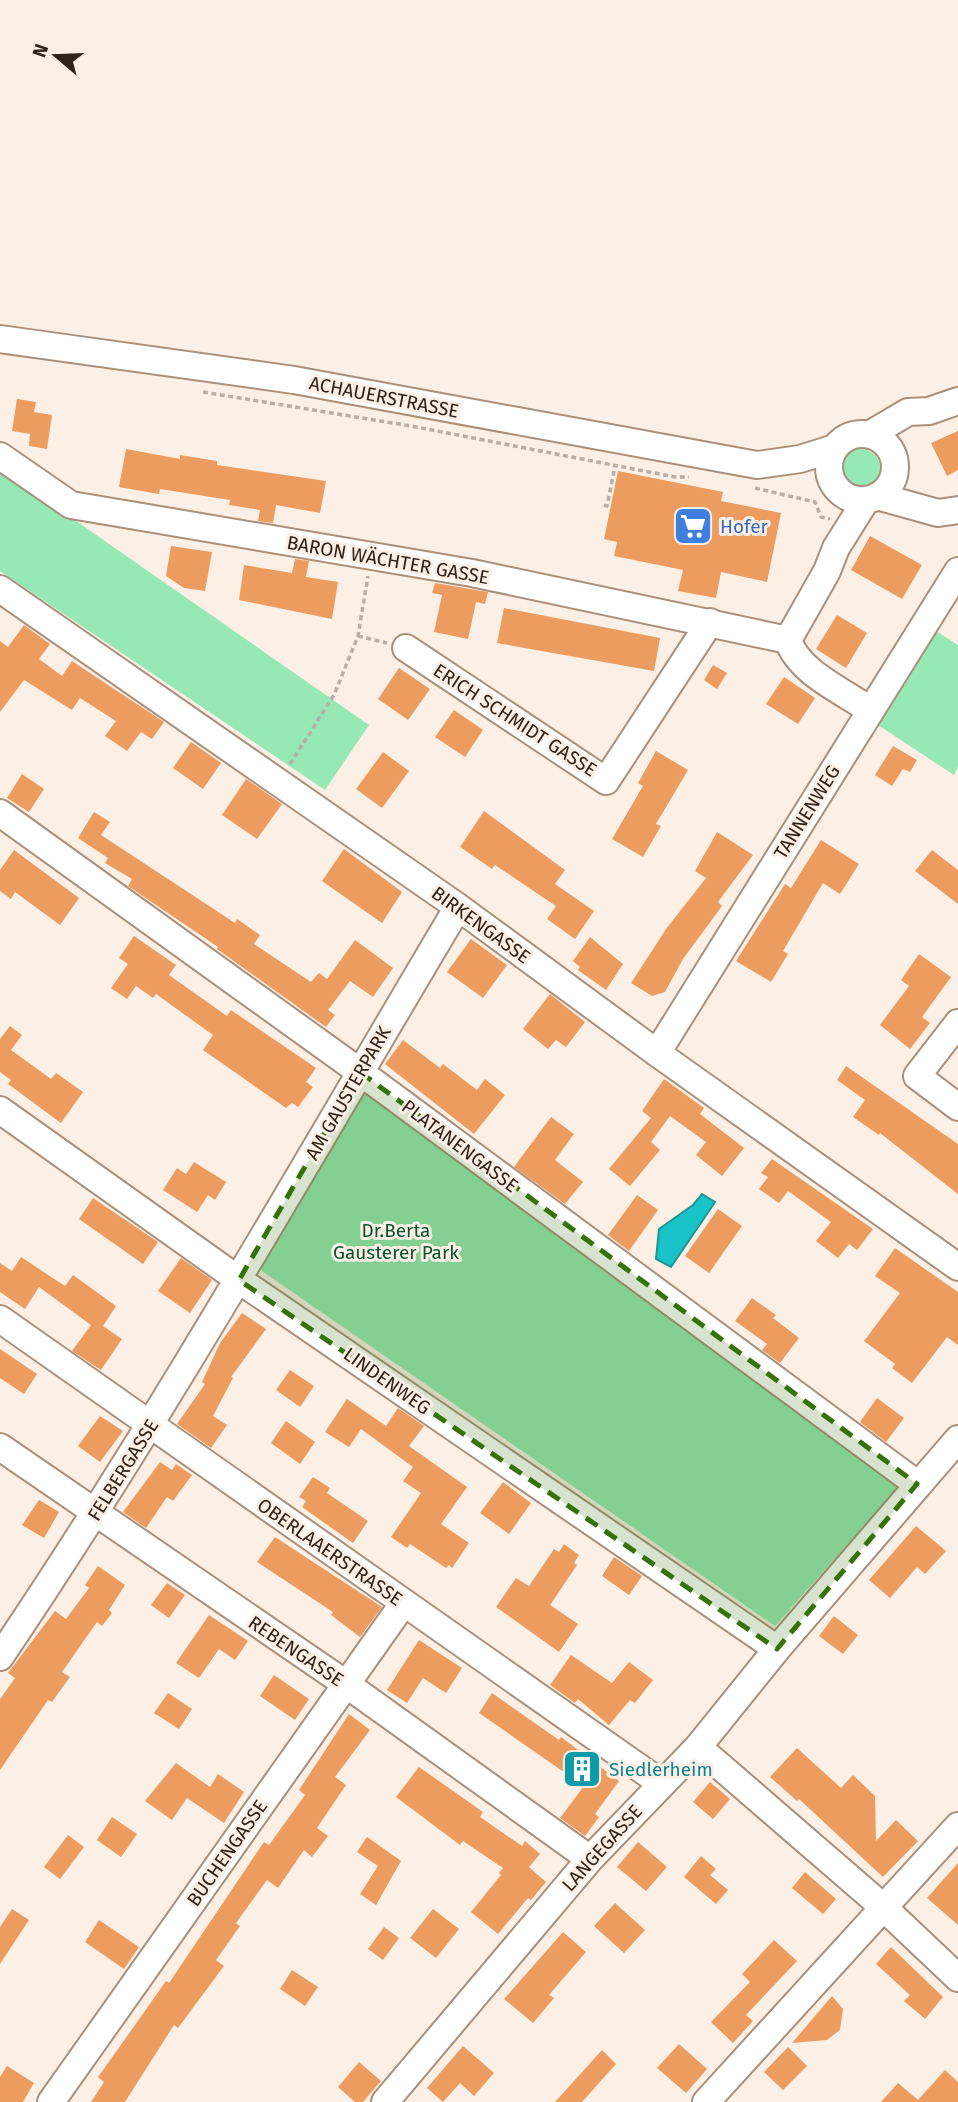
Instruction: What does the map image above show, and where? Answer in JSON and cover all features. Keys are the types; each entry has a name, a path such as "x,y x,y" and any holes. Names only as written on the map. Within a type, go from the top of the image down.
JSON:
{"street":[{"name":"ACHAUERSTRASSE","path":"0,339 294,380 766,465 784,473 836,487"},
{"path":"836,548 836,487 829,466 835,448 850,436 869,435 908,412 929,411 958,401"},
{"path":"870,710 806,667 793,654 788,640 827,571 836,548 871,498 887,489 902,434 929,411"},
{"path":"869,435 886,445 893,465 911,488 958,509"},
{"name":"ACHAUERSTRASSE","path":"766,465 800,459 835,448"},
{"name":"BARON WÄCHTER GASSE","path":"0,456 71,505 472,573 788,640"},
{"path":"836,487 853,499 871,498 938,513 958,509"},
{"name":"TANNENWEG","path":"657,1053 958,571"},
{"name":"BIRKENGASSE","path":"3,598 458,907 657,1053 958,1267"},
{"name":"ERICH SCHMIDT GASSE","path":"405,648 606,781 710,622"},
{"name":"PLATANENGASSE","path":"0,813 360,1072 917,1484"},
{"name":"AM GAUSTERPARK","path":"239,1280 458,907"},
{"path":"958,1023 917,1076 958,1107"},
{"name":"LINDENWEG","path":"0,1110 239,1280 777,1649"},
{"name":"FELBERGASSE","path":"0,1657 96,1515 239,1280"},
{"name":"OBERLAAERSTRASSE","path":"0,1319 661,1783"},
{"name":"LANGEGASSE","path":"385,2102 590,1859 698,1747 777,1649 958,1438"},
{"name":"REBENGASSE","path":"0,1447 346,1684 590,1859"},
{"name":"BUCHENGASSE","path":"51,2102 404,1604"},
{"path":"698,1747 883,1908 958,1978"},
{"path":"706,2102 958,1826"}],"path":[{"path":"192,390 411,426 675,477 700,477"},
{"path":"604,505 607,506 615,466"},
{"path":"751,488 816,502 821,517 838,522"},
{"path":"278,783 334,695 358,636 371,556"},
{"path":"358,636 405,648"}],"highlighted area":[{"path":"360,1072 917,1484 777,1649 239,1280"}],"green space":[{"path":"861,449 875,454 880,468 875,482 861,487 847,482 842,468 847,454"},
{"path":"0,468 369,725 325,790 0,571"},
{"path":"936,631 958,645 958,767 954,775 878,725"},
{"name":"Dr.Berta Gausterer Park","path":"366,1094 899,1486 775,1626 262,1271 260,1253 351,1101"}],"water":[{"path":"702,1194 715,1202 671,1267 656,1259 659,1229 693,1205"}],"building":[{"path":"17,399 36,402 34,412 52,415 47,449 29,446 30,434 12,431"},
{"path":"958,431 958,470 947,476 931,443"},
{"path":"126,449 180,459 180,455 217,461 217,465 326,481 320,513 276,505 273,523 258,521 260,510 229,505 230,500 160,489 159,494 119,487"},
{"name":"Hofer","path":"618,471 723,492 721,501 781,513 767,582 721,572 716,598 678,591 683,570 614,556 617,542 604,539"},
{"path":"870,536 922,565 902,599 851,570"},
{"path":"171,546 212,552 205,591 184,588 166,576"},
{"path":"295,559 309,561 306,577 338,582 332,619 239,600 244,565 292,573"},
{"path":"435,583 488,592 485,604 476,602 468,639 434,632 442,595 432,593"},
{"path":"504,608 660,638 654,671 497,643"},
{"path":"837,615 867,633 846,668 816,649"},
{"path":"24,625 50,644 39,659 62,676 72,661 164,722 152,739 141,732 127,751 105,736 116,721 80,698 72,710 24,680 0,712 0,641 8,647"},
{"path":"713,665 727,673 717,689 704,680"},
{"path":"399,668 430,689 408,720 378,699"},
{"path":"784,677 815,698 798,724 766,704"},
{"path":"454,710 483,730 465,757 435,737"},
{"path":"191,742 221,763 203,789 173,768"},
{"path":"893,746 917,760 910,772 903,769 892,786 875,775"},
{"path":"656,751 688,770 656,824 661,826 643,857 612,839 643,786 638,783"},
{"path":"383,752 409,771 382,808 356,789"},
{"path":"22,774 44,789 29,812 7,798"},
{"path":"246,779 282,804 257,839 222,815"},
{"path":"484,811 565,870 555,884 594,911 575,939 547,919 556,906 495,865 492,869 460,847"},
{"path":"94,812 110,822 101,835 235,923 237,919 260,935 254,944 311,982 319,973 327,979 355,940 393,968 373,997 350,981 328,1010 335,1015 326,1027 217,949 218,947 128,886 132,879 105,863 108,858 78,838"},
{"path":"717,832 753,855 718,902 722,906 683,959 665,992 652,996 631,983 666,929 706,878 695,871"},
{"path":"821,840 859,864 840,894 823,883 783,951 788,954 771,982 736,961 785,884 791,888"},
{"path":"344,849 402,892 382,923 322,881"},
{"path":"14,850 79,898 60,925 15,892 11,899 0,891 0,870"},
{"path":"932,850 958,870 958,904 915,871"},
{"path":"134,936 176,965 169,975 227,1016 231,1010 316,1068 306,1082 313,1087 298,1107 292,1103 286,1108 203,1050 213,1035 156,994 153,998 136,986 127,999 111,988 128,964 119,958"},
{"path":"590,937 623,964 606,990 578,970 580,967 573,961"},
{"path":"471,939 507,965 483,998 447,972"},
{"path":"919,954 951,977 922,1017 930,1023 910,1049 880,1025 909,986 901,980"},
{"path":"550,994 585,1022 566,1047 556,1040 548,1049 523,1029"},
{"path":"10,1026 22,1035 11,1050 51,1079 56,1073 83,1092 61,1123 8,1084 11,1080 0,1072 0,1039"},
{"path":"403,1040 440,1068 443,1064 477,1090 485,1079 505,1095 474,1134 385,1064"},
{"path":"846,1066 958,1144 958,1194 880,1133 879,1135 853,1117 865,1100 837,1080"},
{"path":"664,1079 704,1108 700,1114 744,1148 722,1176 696,1155 706,1142 670,1116 651,1142 660,1150 630,1186 609,1169 651,1118 642,1111"},
{"path":"551,1117 574,1134 555,1160 583,1182 565,1204 514,1167"},
{"path":"772,1159 873,1229 857,1250 849,1244 838,1258 816,1241 831,1222 788,1191 779,1203 759,1189 768,1177 761,1173"},
{"path":"194,1162 226,1182 215,1200 208,1195 197,1212 163,1190 177,1168 186,1174"},
{"path":"637,1195 658,1210 629,1251 608,1235"},
{"path":"93,1198 158,1242 143,1264 79,1219"},
{"path":"718,1209 742,1226 709,1273 685,1256"},
{"path":"895,1248 958,1292 958,1345 947,1337 912,1383 892,1368 895,1364 864,1341 900,1293 875,1276"},
{"path":"21,1257 65,1286 73,1275 116,1306 103,1326 122,1339 101,1370 72,1351 91,1325 39,1287 25,1309 0,1292 0,1263 12,1271"},
{"path":"181,1258 212,1280 190,1313 158,1291"},
{"path":"752,1298 776,1315 773,1318 799,1338 780,1363 762,1350 767,1344 735,1321"},
{"path":"242,1313 266,1329 231,1377 233,1378 213,1416 227,1425 211,1448 177,1424 205,1384 202,1382 220,1343"},
{"path":"0,1349 37,1374 24,1394 0,1378"},
{"path":"290,1370 314,1386 300,1407 276,1390"},
{"path":"877,1398 904,1418 886,1442 860,1422"},
{"path":"347,1399 386,1426 398,1408 424,1426 409,1446 467,1487 441,1524 469,1543 452,1568 449,1565 446,1568 410,1544 407,1548 391,1537 421,1493 403,1481 413,1467 361,1429 349,1447 325,1432"},
{"path":"100,1416 123,1431 100,1462 78,1446"},
{"path":"286,1421 315,1442 300,1464 271,1443"},
{"path":"160,1462 172,1470 176,1464 192,1475 173,1501 167,1497 146,1528 123,1512"},
{"path":"313,1477 330,1488 327,1493 368,1521 353,1543 302,1507 306,1501 299,1497"},
{"path":"503,1482 531,1503 509,1534 480,1513"},
{"path":"39,1500 59,1512 44,1538 22,1525"},
{"path":"916,1526 946,1551 925,1574 917,1567 890,1598 869,1580"},
{"path":"275,1537 382,1607 360,1637 331,1615 333,1612 257,1562"},
{"path":"564,1544 579,1555 574,1563 577,1565 550,1605 578,1624 559,1652 496,1607 516,1578 529,1586 554,1549 559,1552"},
{"path":"614,1557 642,1576 629,1595 602,1576"},
{"path":"98,1566 125,1585 109,1610 112,1613 102,1626 97,1622 62,1672 70,1677 52,1702 48,1700 0,1770 0,1699 15,1678 8,1673 55,1611 66,1619 89,1588 85,1585"},
{"path":"167,1583 185,1595 169,1618 151,1605"},
{"path":"209,1615 248,1641 235,1660 219,1649 199,1678 176,1663"},
{"path":"834,1616 858,1635 843,1654 819,1636"},
{"path":"419,1640 462,1668 446,1693 423,1678 407,1703 387,1690"},
{"path":"571,1655 612,1683 629,1662 653,1680 635,1703 630,1700 609,1725 578,1699 575,1703 550,1685"},
{"path":"274,1675 309,1699 295,1720 260,1696"},
{"path":"168,1693 192,1709 179,1729 154,1713"},
{"path":"492,1693 559,1740 561,1737 619,1781 595,1814 599,1817 585,1836 560,1818 584,1786 479,1713"},
{"path":"349,1714 370,1730 335,1777 346,1785 317,1828 328,1836 312,1857 304,1850 278,1888 267,1880 236,1923 240,1926 216,1960 224,1966 178,2028 174,2025 125,2102 91,2102 104,2082 98,2077 166,1981 169,1983 264,1842 269,1845 305,1795 299,1790"},
{"path":"797,1748 841,1788 853,1775 875,1796 876,1841 896,1820 918,1841 883,1877 799,1799 797,1801 770,1777"},
{"path":"176,1763 210,1787 218,1774 244,1792 224,1823 187,1798 172,1820 145,1801"},
{"path":"419,1767 483,1812 480,1817 522,1846 525,1841 540,1854 529,1867 546,1882 531,1900 528,1898 498,1934 471,1912 501,1875 499,1873 503,1868 463,1841 460,1845 396,1797"},
{"path":"710,1782 730,1799 713,1819 693,1802"},
{"path":"112,1817 137,1834 121,1857 97,1840"},
{"path":"68,1835 84,1847 60,1879 44,1867"},
{"path":"367,1837 401,1861 376,1905 360,1894 378,1866 357,1852"},
{"path":"638,1842 667,1867 646,1891 617,1867"},
{"path":"701,1856 716,1869 710,1875 728,1890 716,1904 684,1877"},
{"path":"958,1863 958,1925 927,1898"},
{"path":"805,1872 836,1899 823,1914 792,1888"},
{"path":"615,1903 645,1930 624,1953 594,1926"},
{"path":"12,1909 29,1920 0,1964 0,1927"},
{"path":"433,1909 459,1929 436,1958 410,1938"},
{"path":"99,1920 139,1947 124,1969 85,1942"},
{"path":"384,1927 399,1938 383,1960 368,1949"},
{"path":"563,1932 586,1952 549,1995 554,1998 533,2023 504,1999"},
{"path":"774,1940 797,1961 746,2015 753,2021 733,2043 711,2022 750,1982 742,1974"},
{"path":"891,1947 943,1997 925,2019 904,2001 910,1995 876,1964"},
{"path":"292,1970 318,1987 305,2006 280,1989"},
{"path":"832,1996 843,2009 840,2030 827,2040 792,2043"},
{"path":"679,2044 707,2069 686,2093 657,2068"},
{"path":"463,2046 494,2073 474,2096 460,2083 443,2102 427,2088"},
{"path":"788,2047 807,2066 783,2090 764,2072"},
{"path":"602,2050 616,2064 582,2102 555,2102"},
{"path":"359,2062 381,2081 363,2102 355,2102 338,2087"},
{"path":"7,2066 34,2083 23,2102 0,2102 0,2077"},
{"path":"945,2070 958,2082 958,2102 881,2102 898,2083 918,2100"}],"place":[{"name":"Hofer","path":"693,526"},
{"name":"Siedlerheim","path":"582,1769"}]}
